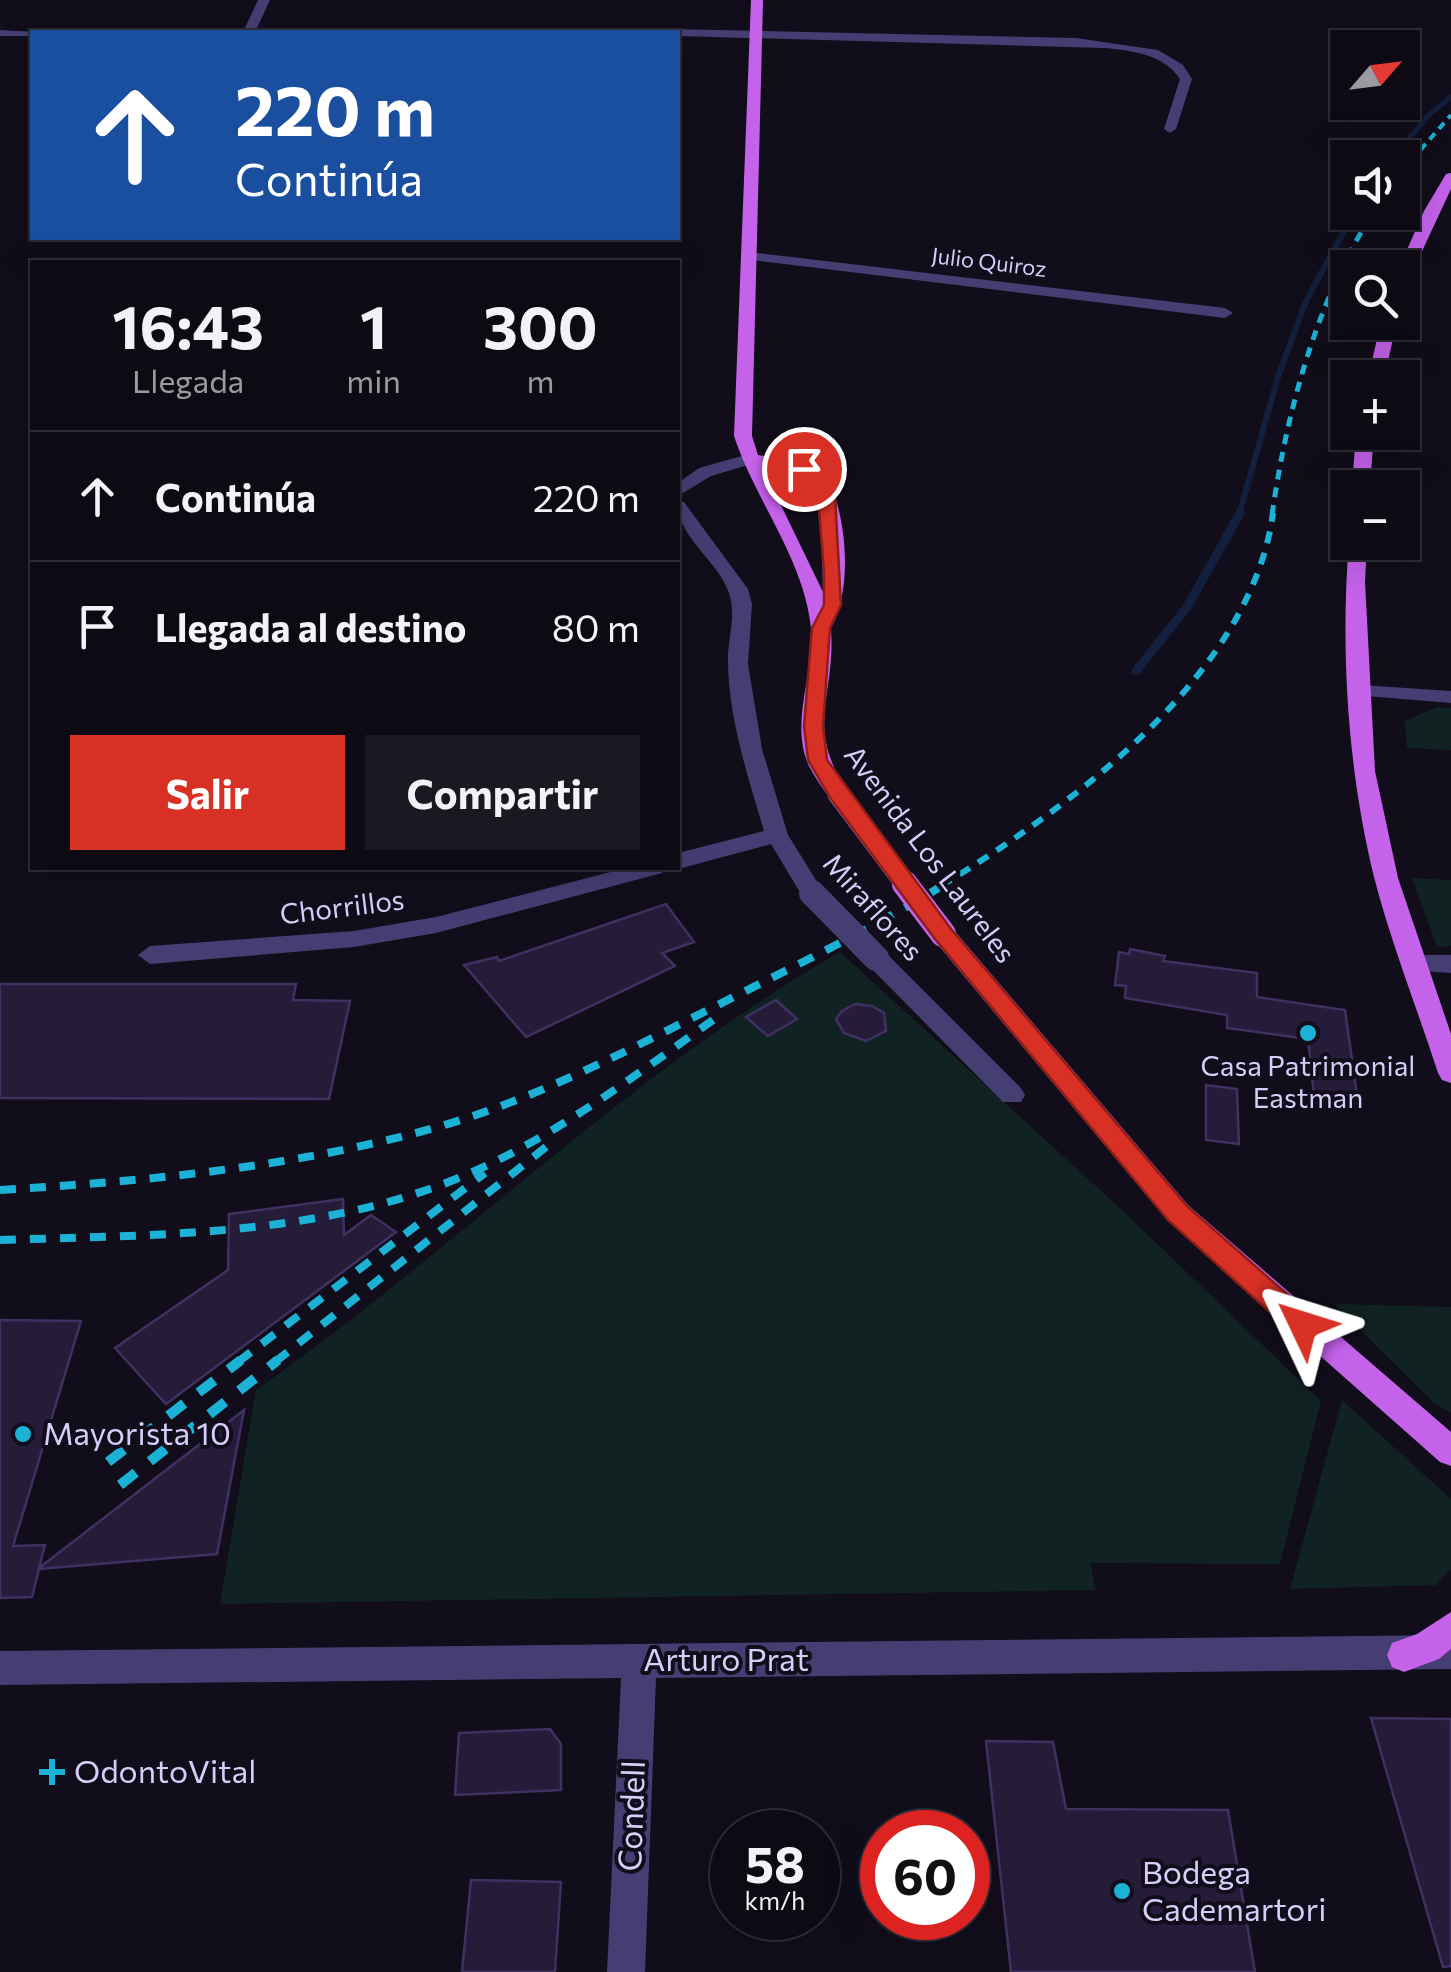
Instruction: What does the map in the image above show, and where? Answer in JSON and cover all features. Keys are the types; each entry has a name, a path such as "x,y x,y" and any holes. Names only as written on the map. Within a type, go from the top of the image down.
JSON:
{"main road":[{"name":"Avenida Los Laureles","path":"757,0 742,436 749,459 793,542 821,628 814,726 818,760 838,794 943,934 1178,1213 1451,1452"},
{"path":"1413,250 1430,211 1451,177"},
{"path":"749,459 786,464 821,481 833,571 832,605 821,628"},
{"path":"1357,560 1364,771 1386,878 1451,1073"},
{"path":"1404,1655 1426,1647 1451,1628"}],"street":[{"path":"250,30 264,0"},
{"path":"0,33 30,33"},
{"path":"680,34 1076,42 1131,48 1162,57 1181,68 1186,79 1170,129"},
{"name":"Julio Quiroz","path":"748,256 1224,313"},
{"path":"680,490 705,472 749,459"},
{"name":"Miraflores","path":"680,509 738,589 742,604 738,664 749,732 777,835 812,893 1012,1095"},
{"path":"1361,691 1451,697"},
{"path":"680,860 777,835"},
{"name":"Chorrillos","path":"150,955 354,939 436,925 646,870"},
{"path":"1417,964 1451,964"},
{"name":"Arturo Prat","path":"0,1668 1451,1652"},
{"name":"Condell","path":"626,1972 639,1660"}],"shaded area":[{"path":"1437,707 1451,708 1451,750 1407,748 1405,721"},
{"path":"1412,878 1451,880 1451,946 1437,947"},
{"path":"840,952 1123,1211 1321,1401 1280,1564 1090,1563 1096,1590 220,1604 256,1390 330,1336 687,1052"},
{"path":"1334,1304 1451,1307 1451,1413 1435,1404"},
{"path":"1342,1400 1451,1499 1451,1568 1436,1585 1290,1589"}],"building":[{"path":"666,904 694,942 662,953 675,966 526,1037 464,965 497,957 499,961"},
{"name":"Casa Patrimonial Eastman","path":"1130,949 1165,956 1163,961 1257,973 1257,997 1345,1010 1359,1109 1315,1105 1308,1039 1227,1028 1227,1015 1125,998 1126,986 1115,985 1119,952 1129,954"},
{"path":"0,984 296,984 293,1000 350,1001 329,1099 0,1098"},
{"path":"776,1000 797,1019 768,1036 746,1017"},
{"path":"855,1004 872,1006 884,1013 886,1031 866,1041 844,1033 836,1019"},
{"path":"1206,1085 1237,1089 1239,1144 1206,1140"},
{"path":"343,1199 344,1235 371,1215 396,1232 166,1404 115,1348 228,1270 229,1214"},
{"path":"0,1320 81,1321 13,1546 45,1545 39,1568 244,1410 217,1554 39,1569 32,1597 0,1598"},
{"path":"1371,1718 1451,1719 1451,1966 1443,1967"},
{"path":"550,1729 561,1744 561,1790 455,1795 459,1733"},
{"name":"Bodega Cademartori","path":"986,1741 1053,1742 1066,1809 1228,1810 1255,1972 1011,1972"},
{"path":"471,1880 561,1882 555,1972 462,1972"}],"waterway":[{"path":"1408,140 1451,97"},
{"path":"1239,515 1278,377 1306,301 1345,230"},
{"path":"1136,671 1187,607 1239,515"}],"railway":[{"path":"1420,150 1451,115"},
{"path":"1272,515 1285,440 1305,365 1331,292 1363,230"},
{"path":"941,886 1045,817 1097,776 1193,682 1230,629 1258,573 1273,513"},
{"path":"0,1190 167,1177 278,1162 387,1140 477,1115 650,1039 861,932 945,884"},
{"path":"0,1240 231,1229 346,1212 402,1198 456,1179 524,1146 589,1107 713,1020"},
{"path":"275,1362 551,1143"},
{"path":"238,1362 485,1173"},
{"path":"108,1462 241,1360"},
{"path":"120,1485 278,1360"}],"place":[{"name":"Casa Patrimonial Eastman","path":"1308,1033"},
{"name":"Mayorista 10","path":"23,1434"},
{"name":"OdontoVital","path":"52,1772"},
{"name":"Bodega Cademartori","path":"1122,1891"}],"route":[{"path":"804,469 821,481 826,496 833,571 832,605 821,628 814,726 818,760 838,794 943,934 1178,1213 1303,1325"}]}
